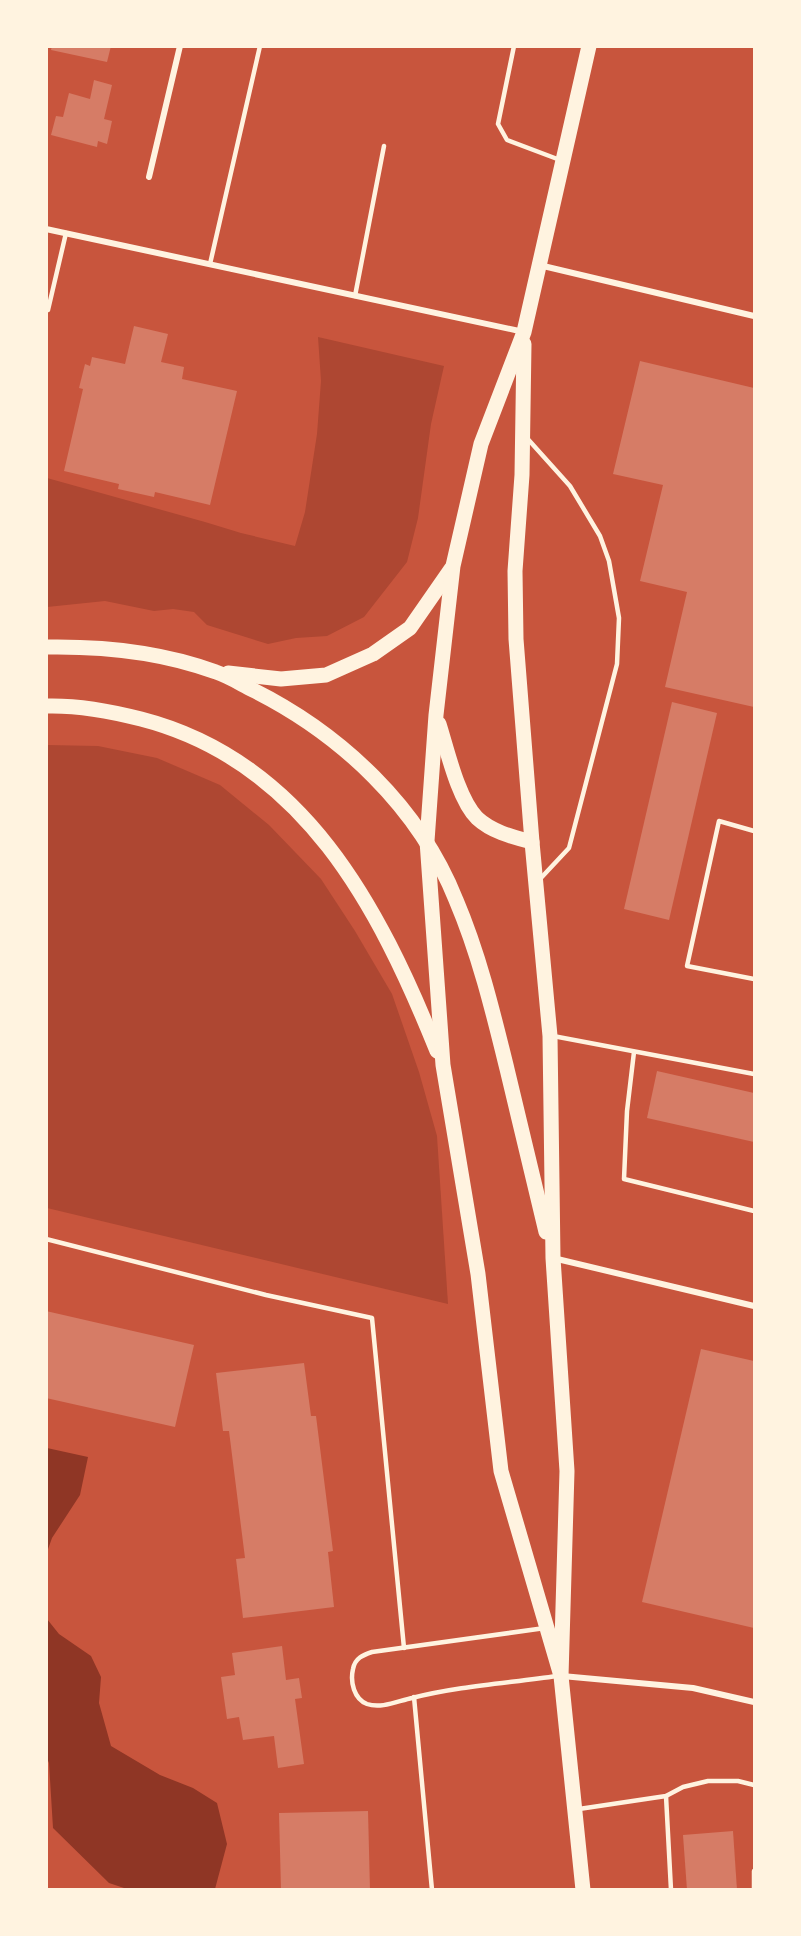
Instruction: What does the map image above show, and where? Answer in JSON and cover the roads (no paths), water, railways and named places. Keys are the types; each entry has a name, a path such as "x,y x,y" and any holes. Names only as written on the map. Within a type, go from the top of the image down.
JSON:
{"main road":[{"path":"561,1676 501,1471 478,1274 443,1065 427,841 436,715 453,566 481,444 524,332 589,46"},
{"path":"524,332 522,475 515,571 516,639 550,1036 553,1258 567,1471 561,1676 583,1890"},
{"path":"46,647 93,646 152,654 217,672 280,679 326,675 373,654 410,628 453,566"},
{"path":"217,672 274,701 322,731 357,760 388,791 427,841 456,898 479,963 553,1258"},
{"path":"46,706 108,711 170,726 216,748 259,776 302,813 344,868 378,921 411,986 443,1065"},
{"path":"436,715 461,790 477,817 504,835 532,842"}],"street":[{"path":"149,177 180,46"},
{"path":"46,229 524,332"},
{"path":"539,265 754,316"},
{"path":"553,1258 754,1306"},
{"path":"561,1676 693,1688 754,1702"}],"lane":[{"path":"210,264 260,46"},
{"path":"514,46 498,124 507,140 563,161"},
{"path":"355,296 384,146"},
{"path":"46,309 48,310 66,233"},
{"path":"522,433 570,486 600,536 609,561 619,618 617,664 569,848 536,883"},
{"path":"754,831 719,821 687,966 754,979"},
{"path":"550,1036 754,1074"},
{"path":"634,1052 627,1111 624,1179 754,1211"},
{"path":"46,1239 372,1318 404,1648"},
{"path":"547,1628 372,1652 359,1658 353,1669 354,1688 359,1699 372,1706 427,1694 561,1676"},
{"path":"414,1697 432,1890"},
{"path":"575,1810 666,1796 683,1786 708,1781 738,1781 754,1785"},
{"path":"666,1796 671,1890"},
{"path":"754,1871 754,1890"}]}
